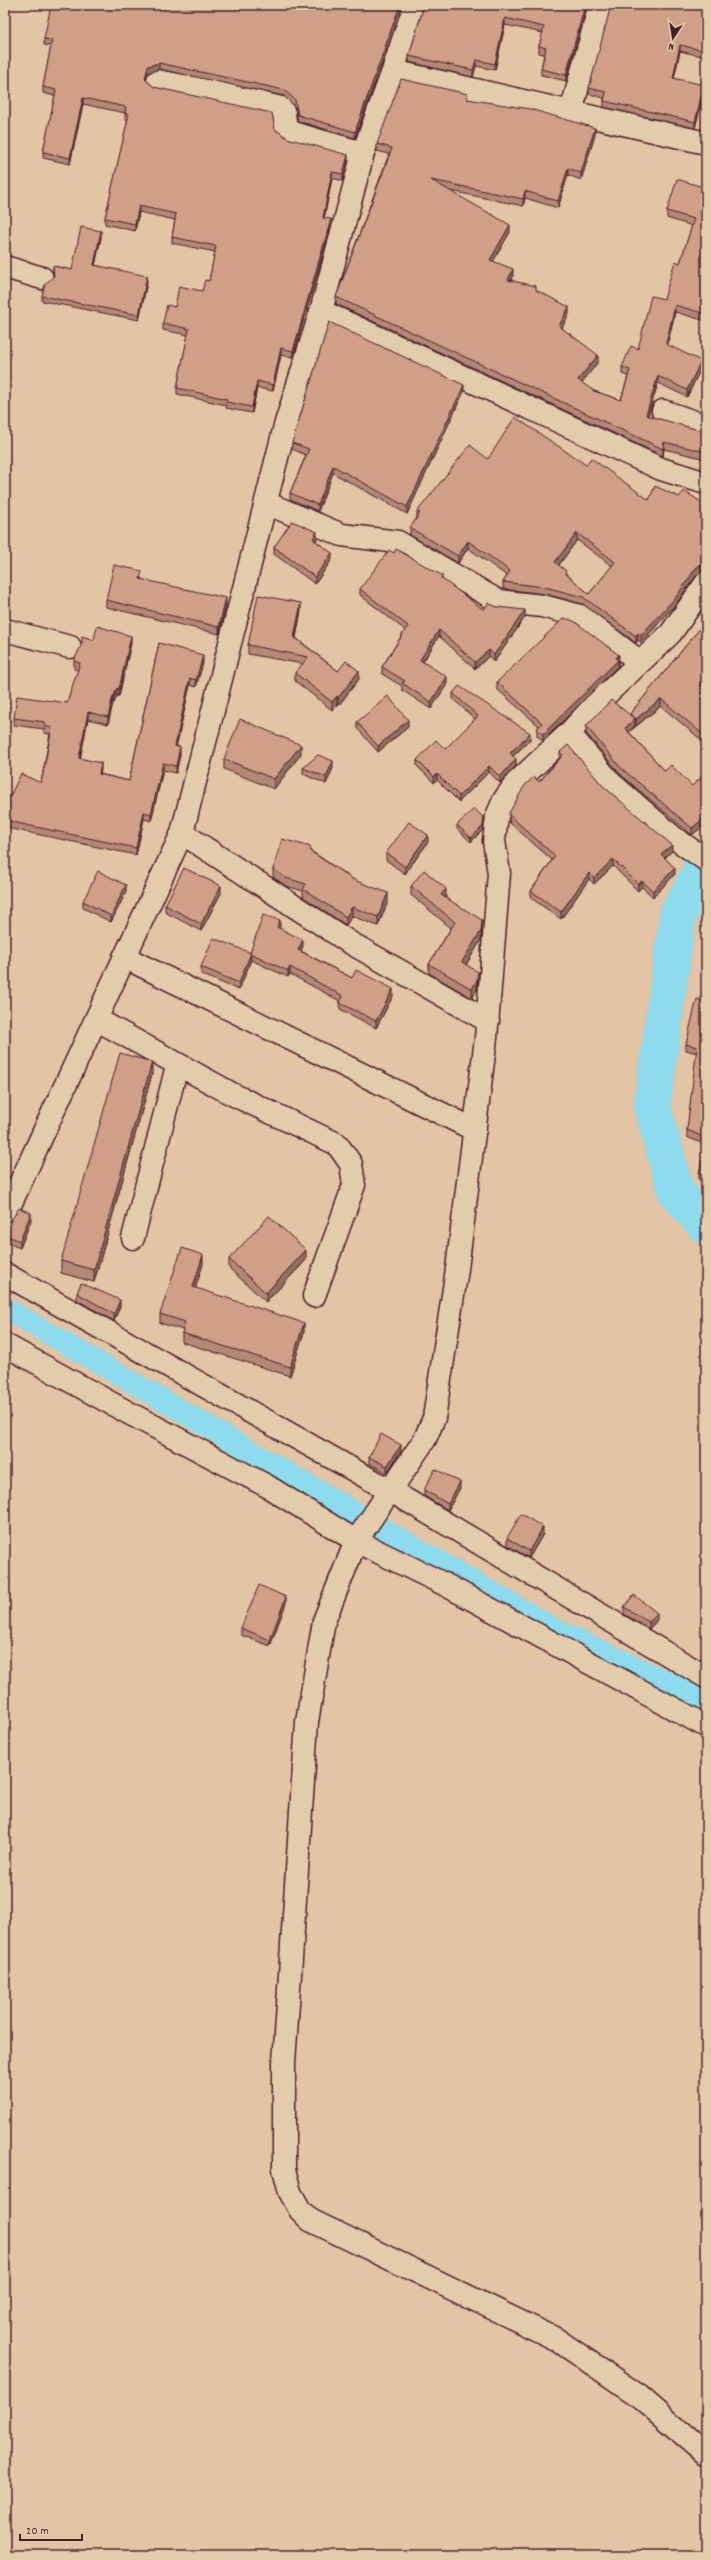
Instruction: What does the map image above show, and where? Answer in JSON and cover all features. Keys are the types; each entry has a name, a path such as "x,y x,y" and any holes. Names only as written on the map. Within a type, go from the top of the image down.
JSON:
{"street":[{"path":"5,1216 182,833 285,426 321,311 363,153 393,71 414,5"},
{"path":"572,112 600,5"},
{"path":"393,71 706,143"},
{"path":"157,81 206,90 281,108 284,113 286,129 293,133 363,153"},
{"path":"5,267 42,278"},
{"path":"321,311 661,468 706,483"},
{"path":"663,411 706,426"},
{"path":"266,503 342,535 398,542 498,601 542,606 580,616 640,662"},
{"path":"706,583 671,634 640,662 569,733 516,783 504,800 497,816 494,841 499,873 488,1021 457,1269 434,1418 425,1439 359,1536 324,1621 307,1722 284,2063 284,2169 290,2192 300,2210 310,2220 556,2338 640,2396 706,2454"},
{"path":"5,630 70,648"},
{"path":"569,733 611,782 700,856"},
{"path":"182,833 349,942 488,1021"},
{"path":"124,957 474,1130"},
{"path":"96,1019 177,1066 275,1116 337,1144 351,1164 354,1185 314,1296"},
{"path":"133,1238 177,1066"},
{"path":"5,1274 387,1496 706,1678"},
{"path":"5,1345 359,1536 444,1584 706,1726"}],"building":[{"path":"51,5 400,5 355,132 298,115 295,100 284,90 159,63 148,66 145,79 154,87 272,113 275,129 287,138 348,155 343,174 332,172 323,218 331,219 293,351 281,348 273,385 257,381 252,407 226,402 227,399 177,388 189,329 163,323 167,305 175,307 179,286 202,291 205,280 209,281 216,246 172,237 176,214 139,206 135,224 105,218 129,114 125,113 126,107 83,98 70,158 43,152 56,90 43,87 52,40 44,39"},
{"path":"424,5 585,5 566,75 541,69 546,48 539,46 544,27 505,18 495,64 476,60 473,70 409,56"},
{"path":"611,5 706,5 706,51 680,45 673,78 704,85 695,122 604,101 606,92 589,88"},
{"path":"401,79 468,94 467,99 530,109 595,128 581,173 568,168 558,201 525,191 523,199 431,180 510,225 490,260 513,269 508,280 536,286 536,290 569,307 559,326 598,355 578,380 594,391 621,400 630,370 622,367 631,346 638,349 651,296 664,299 675,261 680,263 694,219 667,211 677,179 706,188 706,314 675,305 666,344 701,361 687,390 658,376 646,415 702,431 706,430 706,452 664,442 663,449 336,297 392,148 377,144"},
{"path":"81,227 101,231 94,265 147,276 139,315 42,296 45,284 54,276 53,266 72,270"},
{"path":"329,322 464,385 407,507 333,466 318,505 290,493 309,449 292,443"},
{"path":"515,417 586,465 591,458 649,500 655,486 679,497 684,491 706,505 706,564 701,564 696,568 676,597 641,635 638,633 636,636 583,597 545,587 503,582 510,571 468,541 458,556 410,528 420,513 417,512 470,445 488,459","holes":["577,533 615,562 589,594 555,562"]},
{"path":"292,521 317,532 313,539 332,553 315,577 274,547"},
{"path":"396,549 443,576 441,578 484,610 488,603 497,607 525,610 494,655 489,650 475,662 439,630 420,660 447,677 431,702 402,683 405,681 382,667 408,626 360,589 389,550 394,553"},
{"path":"114,565 142,571 140,579 226,598 219,627 106,600"},
{"path":"258,595 301,603 294,637 338,671 346,661 359,671 338,698 337,696 332,702 295,673 308,657 248,645"},
{"path":"564,618 574,621 619,655 616,658 618,660 543,734 537,729 542,723 497,682"},
{"path":"706,621 706,675 699,684 706,690 706,737 661,699 636,719 630,714"},
{"path":"97,626 131,636 119,689 117,688 113,696 108,717 88,712 79,758 101,763 99,774 129,781 159,643 203,655 196,680 190,678 175,746 180,747 176,766 163,763 151,814 144,812 136,848 12,822 5,818 5,797 9,798 21,774 41,783 52,728 44,726 45,722 14,718 17,696 67,703 80,663 74,661 82,643 82,636 94,640"},
{"path":"459,686 530,733 510,753 516,759 500,777 489,766 459,796 437,774 434,777 417,760 436,740 445,749 478,716 453,693"},
{"path":"388,696 408,720 378,746 357,722"},
{"path":"611,700 635,719 625,728 665,771 671,765 692,786 706,773 706,817 692,828 620,767 586,726"},
{"path":"240,719 301,745 274,779 224,759"},
{"path":"568,745 603,786 672,845 661,854 675,868 653,891 642,881 638,884 613,859 594,878 589,873 561,912 531,891 555,856 509,815 509,813 525,785 534,777 539,782 563,755 560,752"},
{"path":"318,755 333,761 326,777 303,768"},
{"path":"474,809 484,818 483,826 471,838 457,825"},
{"path":"409,822 428,835 405,867 386,853"},
{"path":"282,839 311,847 310,851 354,880 388,893 378,917 352,907 346,917 303,889 306,884 286,878 273,869"},
{"path":"184,868 221,886 201,924 165,905"},
{"path":"424,870 446,889 441,895 482,920 481,931 462,962 478,972 477,980 472,989 429,964 455,922 411,886"},
{"path":"98,871 126,885 111,916 83,901"},
{"path":"263,915 280,920 277,927 303,940 298,950 352,978 356,970 393,989 376,1021 340,1003 343,996 290,967 288,971 250,953"},
{"path":"213,938 251,953 239,983 201,967"},
{"path":"697,999 706,1002 706,1138 687,1130 697,1047 686,1044"},
{"path":"120,1053 152,1062 94,1270 61,1261"},
{"path":"706,1144 706,1175 699,1173"},
{"path":"19,1208 31,1213 20,1241 5,1235 6,1222 12,1219"},
{"path":"269,1216 306,1250 266,1293 229,1259"},
{"path":"182,1248 203,1255 193,1287 304,1323 290,1367 182,1333 185,1322 160,1314"},
{"path":"81,1283 120,1300 114,1314 77,1293"},
{"path":"381,1434 401,1445 387,1466 369,1457"},
{"path":"435,1469 460,1482 448,1504 424,1490"},
{"path":"521,1514 543,1527 529,1551 507,1538"},
{"path":"259,1585 286,1597 270,1640 241,1628"},
{"path":"634,1595 657,1613 649,1622 624,1607"}],"waterway":[{"path":"706,861 678,914 652,1106 676,1192 706,1226"},
{"path":"5,1308 558,1631 706,1700"}]}
